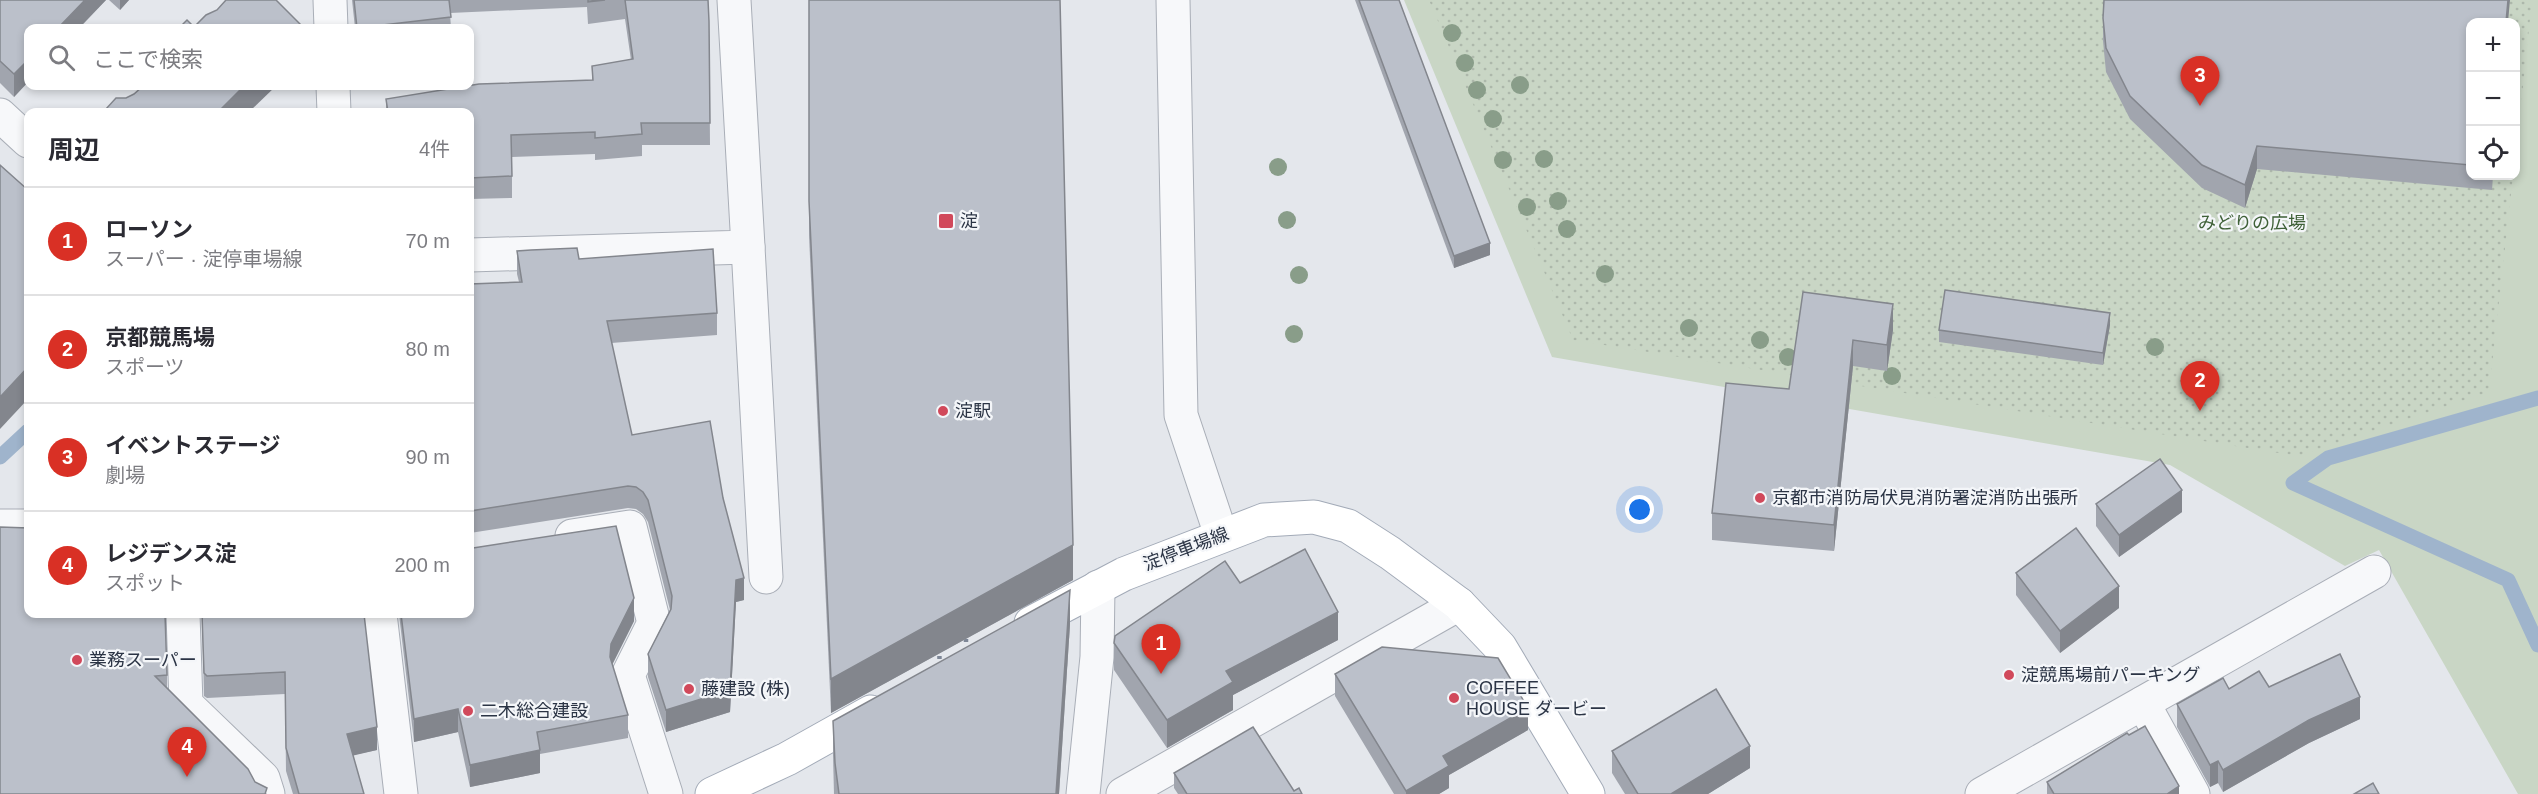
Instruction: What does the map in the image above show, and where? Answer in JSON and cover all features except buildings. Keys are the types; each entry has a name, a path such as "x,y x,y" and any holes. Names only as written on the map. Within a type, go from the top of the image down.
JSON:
{"main road":[{"name":"淀停車場線","path":"1000,639 1124,574 1221,535 1264,520 1314,517 1348,526 1390,553 1459,604 1500,647 1588,794"},
{"path":"712,794 787,759 899,696"}],"street":[{"path":"330,0 331,24"},
{"path":"734,0 766,577"},
{"path":"1173,0 1181,415 1221,535"},
{"path":"333,90 334,108"},
{"path":"0,115 24,137"},
{"path":"474,255 748,247"},
{"path":"0,526 24,526"},
{"path":"538,542 630,527 654,623 628,675 666,794"},
{"path":"1982,794 2373,572"},
{"path":"1083,794 1097,657 1098,587"},
{"path":"1123,794 1459,604"},
{"path":"183,618 186,704 263,778 268,794"},
{"path":"380,618 401,794"},
{"path":"2143,703 2193,794"}],"green space":[{"name":"みどりの広場","path":"1404,0 2538,0 2538,794 2518,794 2379,550 2345,566 2170,465 1552,357"},
{"name":"みどりの広場","path":"1429,0 2532,0 2520,115 2520,18 2466,18 2466,180 2513,180 2489,392 2298,456 1573,340"}],"waterway":[{"path":"2538,398 2328,458 2293,483 2508,580 2538,645"},
{"path":"0,457 24,435"}],"railway":[{"path":"966,621 966,663"},
{"path":"939,638 940,680"}],"place":[{"name":"イベントステージ","path":"2200,106"},
{"name":"淀","path":"946,221"},
{"name":"淀駅","path":"943,411"},
{"name":"京都競馬場","path":"2200,411"},
{"name":"京都市消防局伏見消防署淀消防出張所","path":"1760,498"},
{"name":"業務スーパー","path":"77,660"},
{"name":"ローソン","path":"1161,674"},
{"name":"淀競馬場前パーキング","path":"2009,675"},
{"name":"藤建設 (株)","path":"689,689"},
{"name":"COFFEE HOUSE ダービー","path":"1454,698"},
{"name":"二木総合建設","path":"468,711"},
{"name":"レジデンス淀","path":"187,777"}]}
